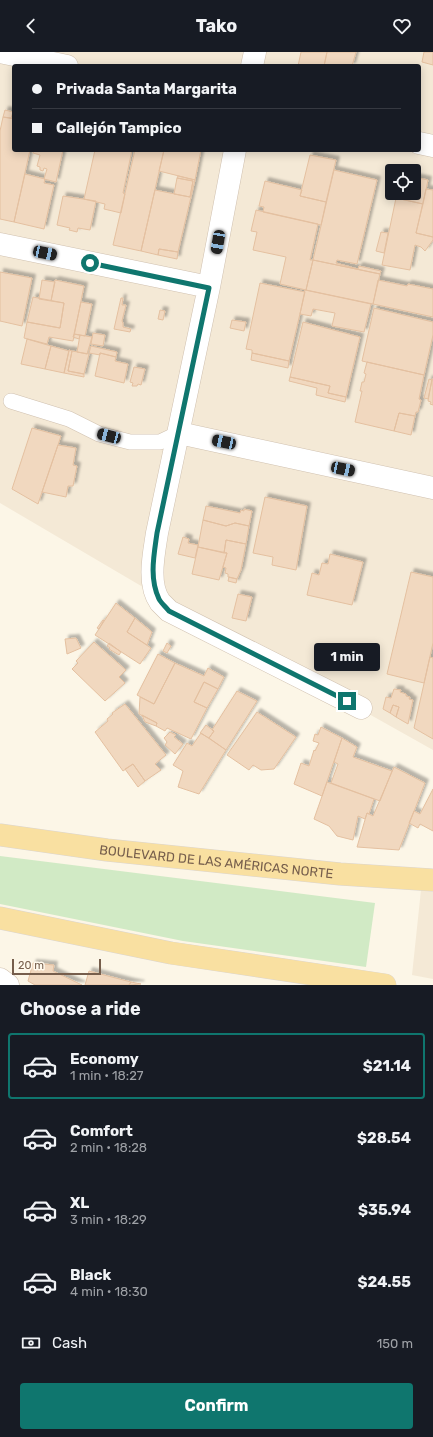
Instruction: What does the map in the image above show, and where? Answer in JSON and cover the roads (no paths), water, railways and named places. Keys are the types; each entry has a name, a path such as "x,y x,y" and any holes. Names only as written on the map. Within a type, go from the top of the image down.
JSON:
{"main road":[{"name":"BOULEVARD DE LAS AMÉRICAS NORTE","path":"0,835 122,852 340,874 433,880"},
{"path":"0,918 171,953 385,985"}],"street":[{"path":"0,52 57,64"},
{"path":"252,64 255,52"},
{"path":"421,143 433,146"},
{"path":"235,152 209,288 157,533 152,567 154,585 159,600 169,611 361,708"},
{"path":"0,244 209,288"},
{"path":"179,433 433,488"},
{"path":"0,979 8,985"}],"lane":[{"path":"11,401 69,419 99,434 130,442 160,442 179,433"}]}
